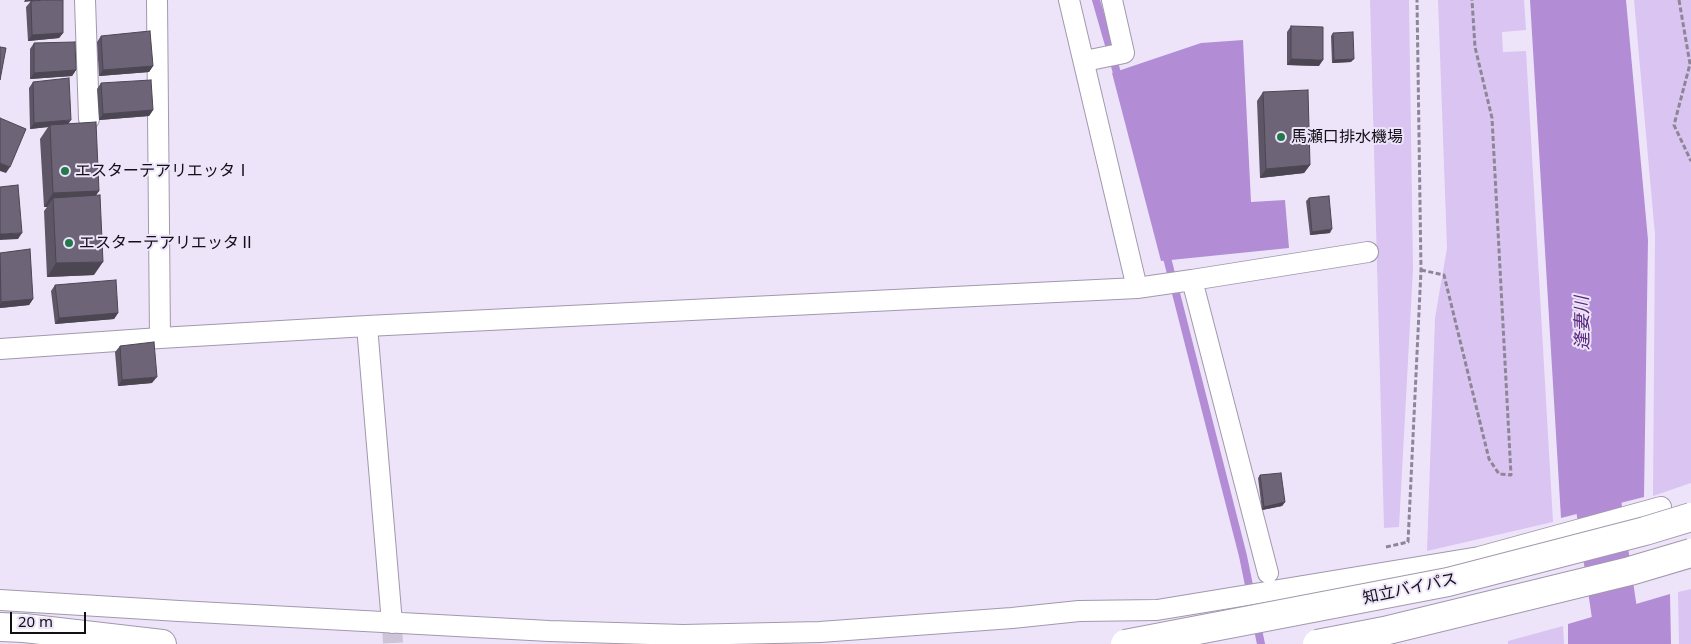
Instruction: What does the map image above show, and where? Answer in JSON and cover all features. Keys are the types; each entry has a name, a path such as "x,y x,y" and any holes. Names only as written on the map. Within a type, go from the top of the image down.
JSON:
{"highway":[{"name":"知立バイパス","path":"1125,644 1448,582 1645,531 1691,517"},
{"name":"知立バイパス","path":"1317,644 1384,631 1630,571 1691,553"},
{"path":"0,627 24,628 162,644"}],"street":[{"path":"85,0 89,119"},
{"path":"157,0 160,338"},
{"path":"1069,0 1137,288"},
{"path":"1084,61 1124,53 1112,0"},
{"path":"0,349 367,326 1137,288 1368,252"},
{"path":"1192,280 1268,573"},
{"path":"367,326 392,623"},
{"path":"0,600 179,612 548,631 683,635 820,632 1012,618 1079,611 1157,610 1479,557 1662,507"}],"path":[{"path":"1380,548 1408,542 1421,270 1417,0"},
{"path":"1421,270 1444,275 1489,459 1499,474 1511,474 1492,118 1475,47 1472,0"},
{"path":"1679,0 1690,64 1674,125 1691,162"}],"shaded area":[{"path":"1370,0 1409,0 1413,269 1399,527 1384,528"},
{"path":"1438,0 1524,0 1526,30 1502,32 1503,52 1526,51 1553,522 1427,551 1435,318 1447,248"},
{"path":"1634,0 1691,0 1691,483 1653,496 1655,235"},
{"path":"1691,589 1691,644 1679,644 1678,592"},
{"path":"1563,626 1564,644 1508,644 1508,641"}],"water":[{"path":"1530,0 1626,0 1648,240 1644,497 1561,518"},
{"path":"1243,40 1251,202 1285,200 1289,248 1161,261 1112,73 1201,43"},
{"path":"1670,594 1671,644 1568,644 1568,624"}],"building":[{"path":"63,0 63,33 32,35 31,1"},
{"path":"1291,26 1323,27 1323,60 1291,59"},
{"path":"150,31 153,66 103,70 101,36"},
{"path":"1353,32 1354,59 1334,60 1333,33"},
{"path":"75,42 76,70 34,73 34,43"},
{"path":"0,47 6,48 0,80"},
{"path":"69,78 71,120 34,123 33,82"},
{"path":"151,80 153,110 103,114 101,83"},
{"name":"馬瀬口排水機場","path":"1308,90 1310,165 1266,169 1263,92"},
{"path":"0,118 26,129 10,167 0,163"},
{"name":"エスターテアリエッタⅠ","path":"96,122 99,191 53,193 50,125"},
{"path":"18,185 22,233 0,234 0,187"},
{"name":"エスターテアリエッタⅡ","path":"100,195 103,262 56,263 53,198"},
{"path":"1329,196 1332,229 1312,232 1309,198"},
{"path":"30,249 33,299 1,302 0,253"},
{"path":"116,280 118,313 59,318 55,285"},
{"path":"154,342 157,377 122,380 120,346"},
{"path":"1281,473 1285,502 1264,507 1260,475"}],"waterway":[{"path":"1096,0 1119,80"},
{"path":"1165,250 1243,556 1261,644"},
{"name":"逢妻川","path":"1590,447 1619,644"}],"tunnel":[{"path":"392,623 393,644"}],"place":[{"name":"馬瀬口排水機場","path":"1281,137"},
{"name":"エスターテアリエッタⅠ","path":"65,171"},
{"name":"エスターテアリエッタⅡ","path":"69,243"}]}
